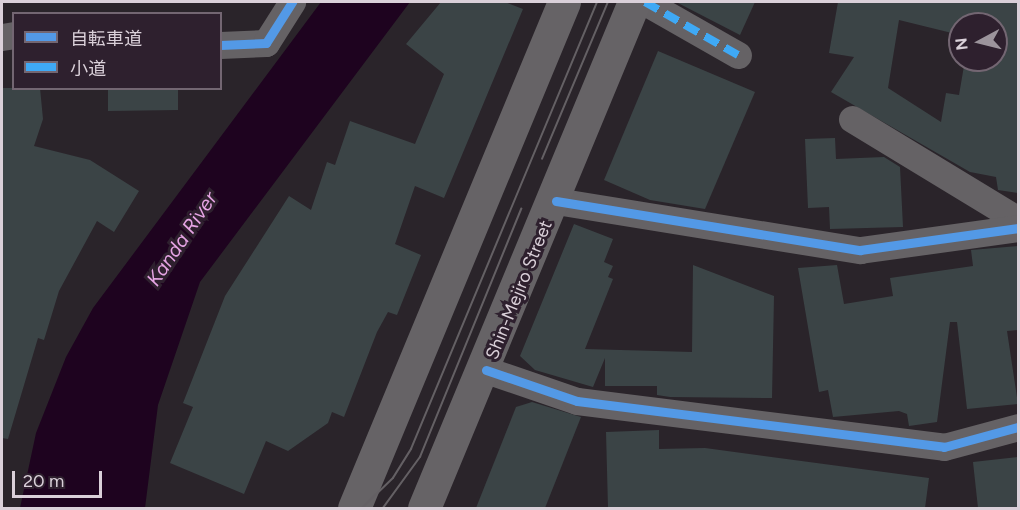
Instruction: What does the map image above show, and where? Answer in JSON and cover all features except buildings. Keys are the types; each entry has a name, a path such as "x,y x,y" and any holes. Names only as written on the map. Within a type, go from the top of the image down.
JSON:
{"main road":[{"path":"354,508 564,2"},
{"name":"Shin-Mejiro Street","path":"424,508 486,370 556,201 634,2"}],"street":[{"path":"222,45 266,43 292,2"},
{"path":"645,2 738,55"},
{"path":"852,119 1018,220"},
{"path":"556,201 860,250 1018,228"},
{"path":"486,370 577,401 944,447 1018,428"}],"water":[{"name":"Kanda River","path":"321,2 410,2 200,282 158,405 145,508 20,508 36,433 66,357 93,308"}],"tram line":[{"path":"362,508 393,478 411,449 597,2"},
{"path":"542,159 608,2"},
{"path":"383,508 420,457 521,209"}],"marked path":[{"path":"645,2 738,55"}],"cycle path":[{"path":"222,45 266,43 292,2"},
{"path":"556,201 860,250 1018,228"},
{"path":"486,370 577,401 944,447 1018,427"}]}
